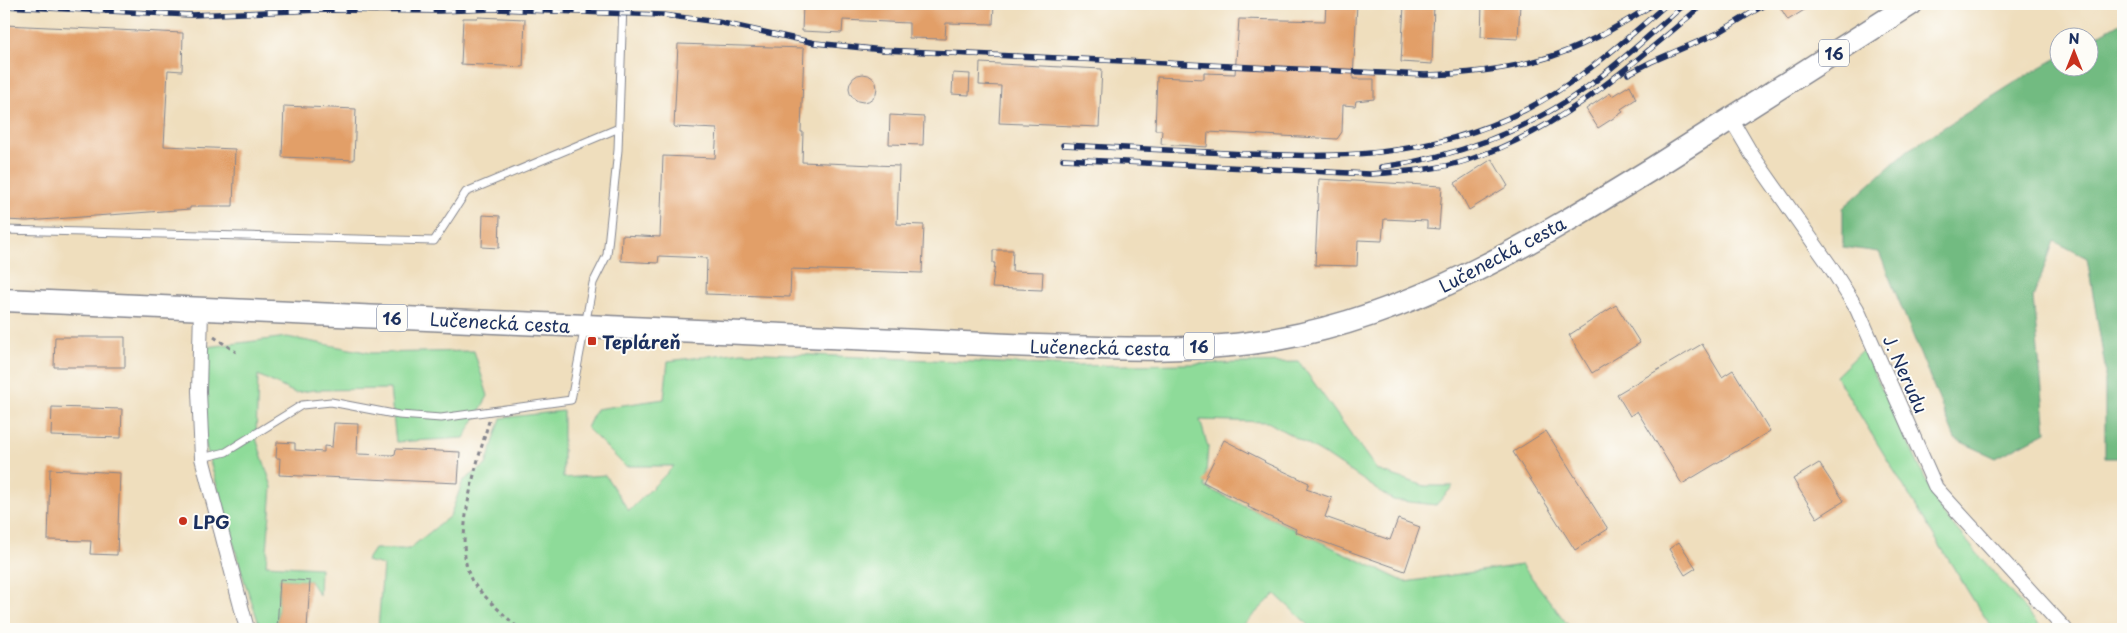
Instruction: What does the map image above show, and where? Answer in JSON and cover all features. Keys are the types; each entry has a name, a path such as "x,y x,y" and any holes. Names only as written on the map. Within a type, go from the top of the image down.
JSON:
{"main road":[{"name":"Lučenecká cesta","path":"4,300 1077,347 1176,348 1275,340 1312,332 1377,313 1416,298 1504,256 1597,203 1911,4"}],"street":[{"name":"J. Nerudu","path":"1731,119 1752,155 1830,266 1856,309 1936,488 2065,629"},
{"path":"201,309 199,391 202,458 247,629"}],"lane":[{"path":"202,458 226,452 302,405 316,402 346,404 390,414 419,418 458,417 571,400 593,283 606,254 619,128 623,6 541,4"},
{"path":"4,230 434,241 466,192 619,128"}],"path":[{"path":"213,336 236,352"},
{"path":"491,411 468,498 464,554 472,580 519,629"}],"green space":[{"path":"2123,21 2123,458 2105,458 2105,367 2087,258 2054,241 2033,298 2046,432 1996,458 1955,439 1879,252 1843,247 1843,208 1908,150 2050,62 2050,78 2100,78 2100,34"},
{"path":"287,337 371,353 474,351 488,396 464,438 396,442 390,389 314,390 295,393 258,375 256,438 272,487 266,565 320,568 319,595 310,581 280,579 277,629 261,629 244,580 205,443 207,347"},
{"path":"1863,350 1941,511 2042,629 1993,629 1974,601 1836,376"},
{"path":"742,352 1072,366 1299,362 1377,470 1425,486 1453,486 1436,505 1393,500 1329,457 1268,422 1200,420 1208,447 1205,487 1405,582 1522,565 1571,629 1313,629 1275,594 1239,629 378,629 383,565 366,561 374,549 409,549 450,516 463,481 486,465 501,418 563,411 563,478 605,475 629,511 674,466 625,466 587,428 596,409 664,399 668,361"}],"building":[{"path":"803,4 994,4 993,24 946,23 945,39 909,38 909,23 843,20 842,33 802,31"},
{"path":"1326,4 1357,4 1353,79 1374,79 1374,99 1356,101 1355,106 1343,105 1342,132 1337,139 1208,132 1207,147 1161,144 1162,130 1155,130 1157,77 1204,79 1204,73 1235,74 1239,19 1325,21"},
{"path":"1404,4 1434,4 1432,64 1401,62"},
{"path":"1482,4 1520,4 1518,39 1481,37"},
{"path":"1778,4 1814,4 1788,20"},
{"path":"463,18 525,19 523,67 461,64"},
{"path":"4,25 183,33 182,71 168,70 164,146 235,149 233,206 198,206 190,207 190,209 27,221 4,220"},
{"path":"678,44 804,48 801,132 803,132 802,162 899,166 897,224 924,225 922,273 791,269 790,297 706,294 707,258 659,256 658,263 621,261 622,235 660,237 663,156 715,158 717,129 674,127"},
{"path":"980,63 1102,69 1099,127 999,123 1001,86 979,85"},
{"path":"953,73 970,74 969,95 952,94"},
{"path":"863,74 873,78 877,88 873,98 863,102 853,98 849,88 853,78"},
{"path":"1630,85 1636,99 1621,109 1623,112 1598,128 1586,109 1610,93 1612,96"},
{"path":"284,106 356,109 354,160 282,157"},
{"path":"890,115 924,117 923,145 889,144"},
{"path":"1492,159 1508,186 1469,210 1455,183"},
{"path":"1319,179 1442,186 1439,229 1427,228 1427,221 1384,219 1382,241 1358,240 1357,266 1315,265"},
{"path":"483,215 500,216 499,248 482,247"},
{"path":"993,250 1013,250 1012,271 1043,272 1042,290 992,288 995,263 993,263"},
{"path":"1616,305 1640,343 1592,373 1569,335"},
{"path":"55,337 125,337 125,367 54,367"},
{"path":"1702,344 1722,377 1733,370 1770,431 1682,484 1637,411 1630,416 1617,394"},
{"path":"52,407 122,409 121,438 51,436"},
{"path":"334,423 358,424 357,454 392,455 395,454 396,449 460,452 458,483 279,475 280,458 276,458 277,442 295,443 295,450 324,452 324,446 332,447"},
{"path":"1546,431 1608,529 1575,550 1513,452"},
{"path":"1224,440 1264,462 1309,483 1306,489 1332,498 1325,517 1390,540 1398,519 1420,527 1405,571 1295,532 1296,529 1248,507 1249,505 1203,482"},
{"path":"1819,463 1844,501 1817,518 1793,479"},
{"path":"50,469 120,473 117,555 90,554 91,541 48,540"},
{"path":"1679,542 1696,568 1685,575 1669,549"},
{"path":"280,579 310,581 307,629 277,629"}],"railway":[{"path":"4,6 191,15 321,10 439,11 495,9 663,15 718,22 815,43 883,50 1425,75 1497,69 1554,56 1584,44 1654,4"},
{"path":"1063,145 1266,155 1342,155 1415,147 1452,139 1488,126 1545,99 1582,75 1667,4"},
{"path":"1381,167 1408,163 1462,149 1514,130 1539,117 1599,78 1685,4"},
{"path":"1063,159 1369,174 1421,170 1459,163 1504,146 1536,131 1566,113 1623,72 1704,4"},
{"path":"1628,74 1718,33 1766,4"}],"place":[{"name":"Tepláreň","path":"592,341"},
{"name":"LPG","path":"183,521"}]}
